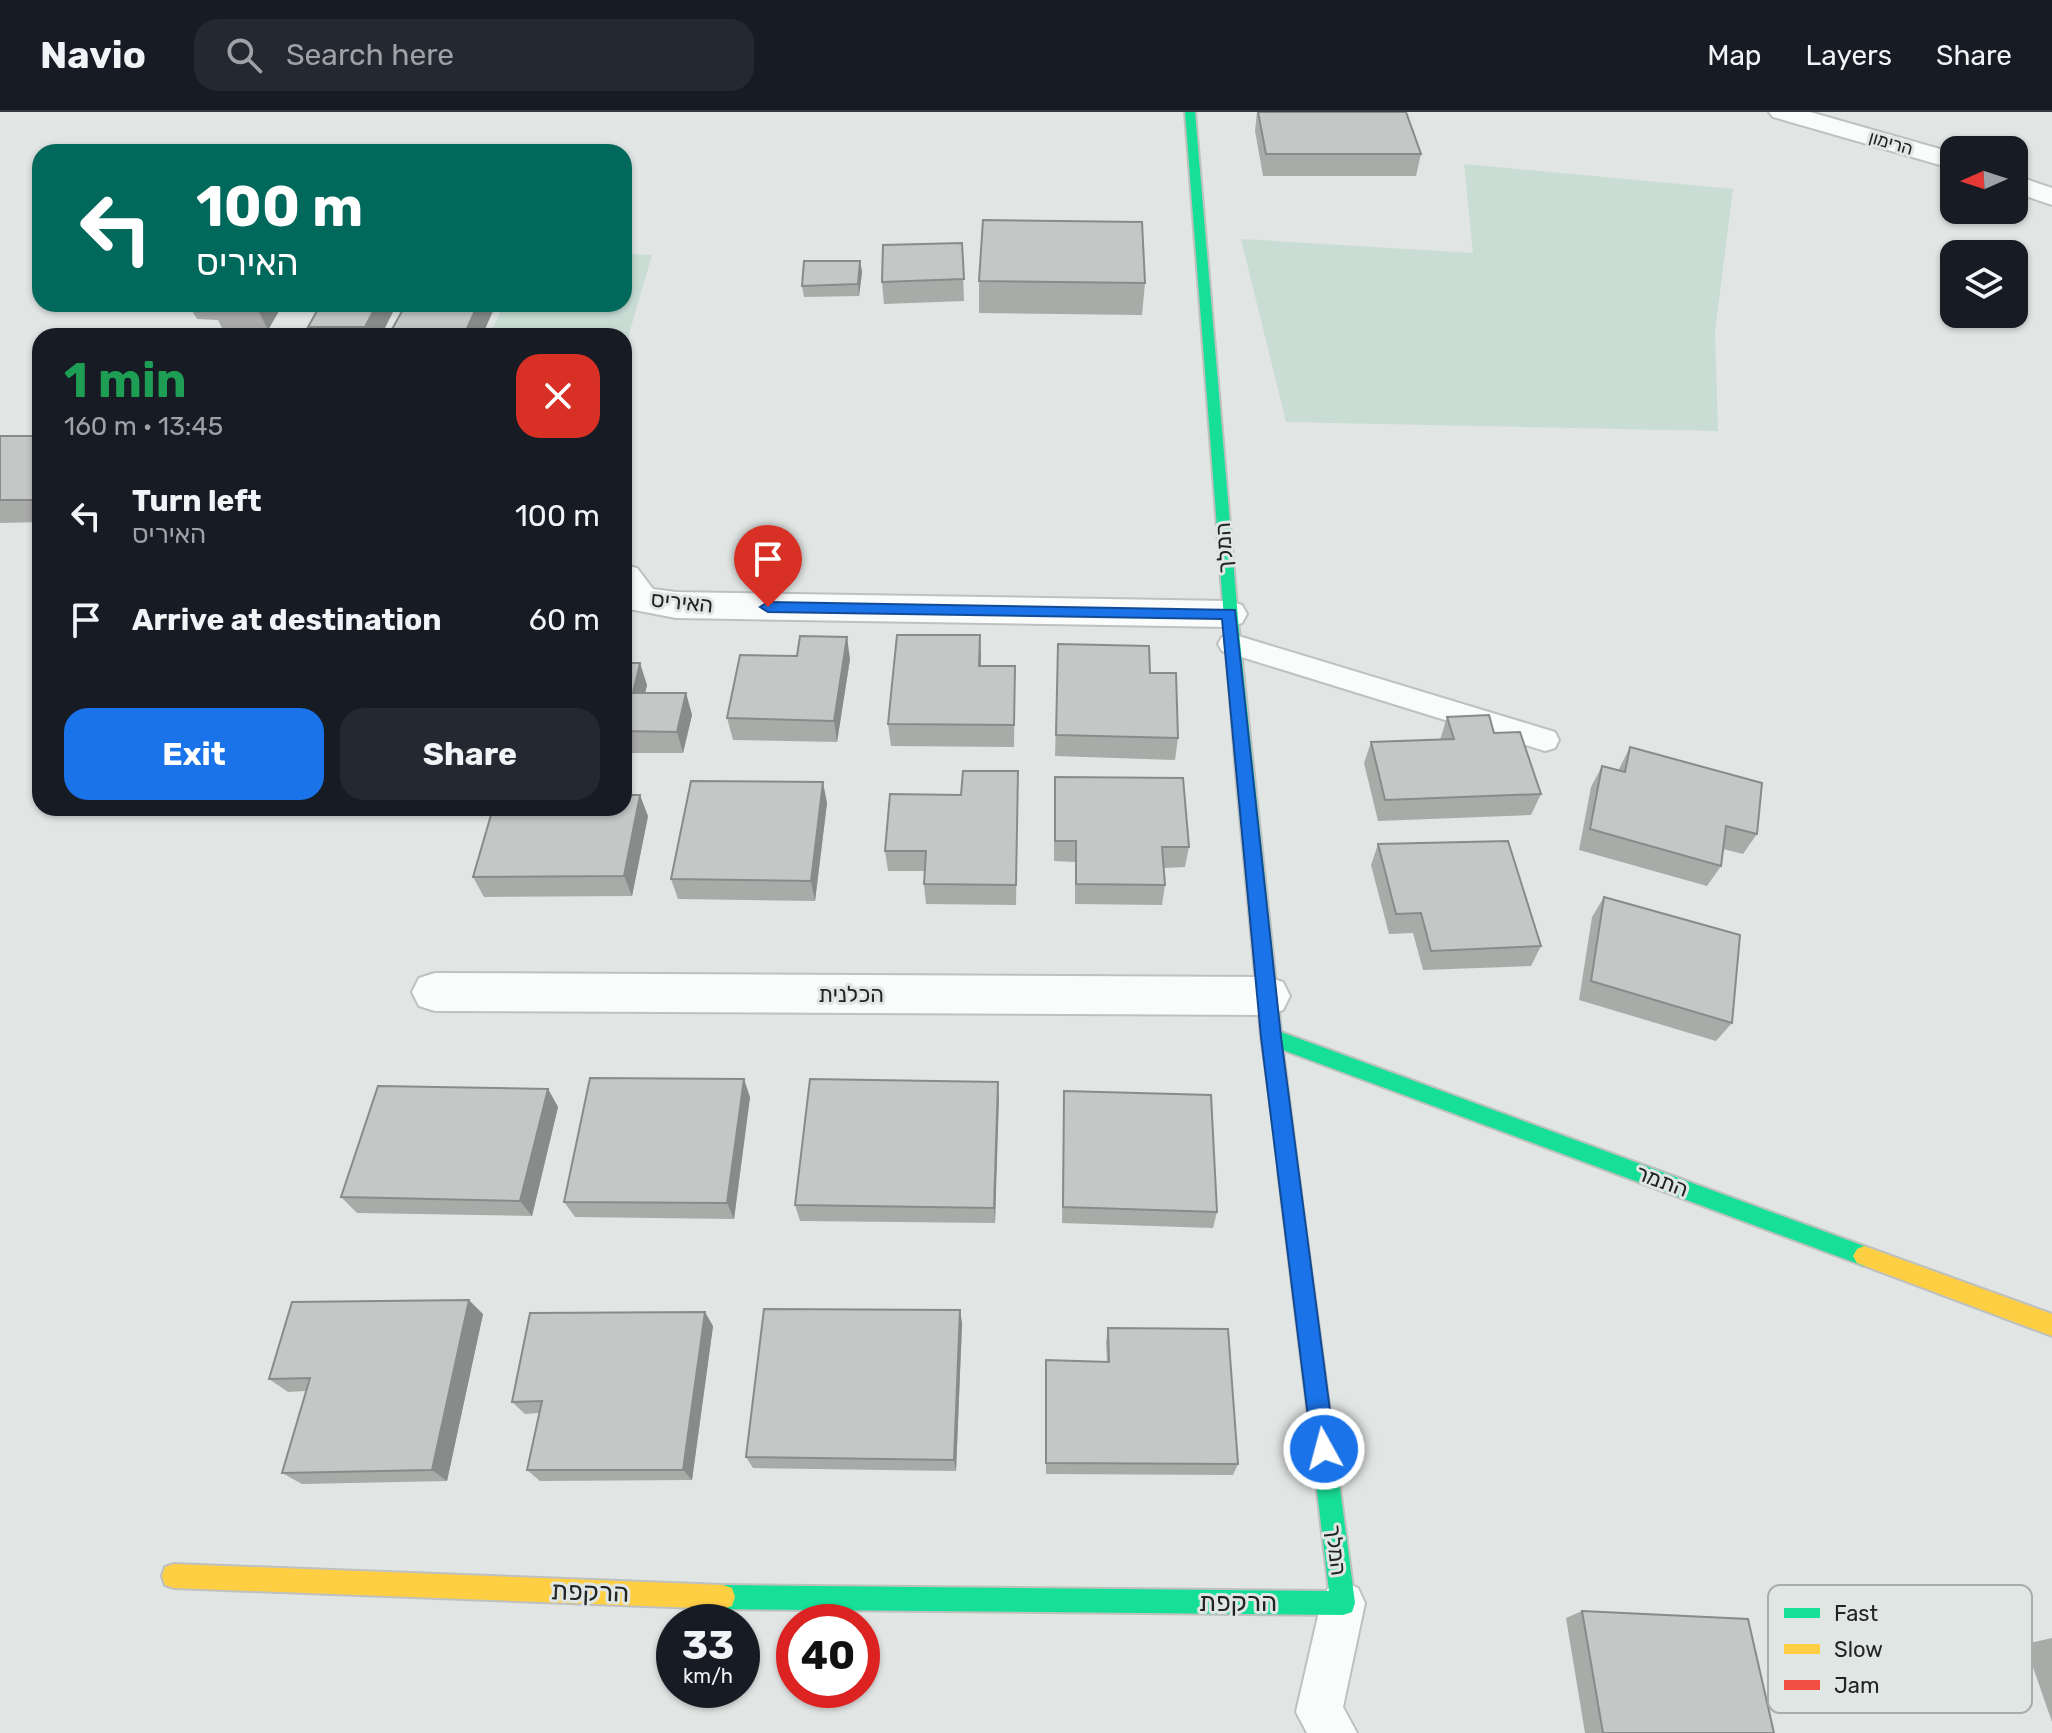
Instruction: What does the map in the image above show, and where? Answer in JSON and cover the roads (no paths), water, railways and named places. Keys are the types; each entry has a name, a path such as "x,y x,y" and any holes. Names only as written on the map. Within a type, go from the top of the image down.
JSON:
{"street":[{"name":"המלך","path":"1190,112 1231,629 1269,1017 1343,1603"},
{"name":"הרימון","path":"1782,112 1940,157"},
{"path":"2028,188 2052,197"},
{"name":"האיריס","path":"632,587 642,600 676,605 1231,629"},
{"name":"הכלנית","path":"435,992 1269,1017"},
{"name":"התמר","path":"1269,1017 2052,1325"},
{"name":"הרקפת","path":"174,1576 787,1600 1343,1603"}],"lane":[{"path":"1231,629 1545,740"},
{"path":"1334,1733 1319,1712 1343,1603"}]}
